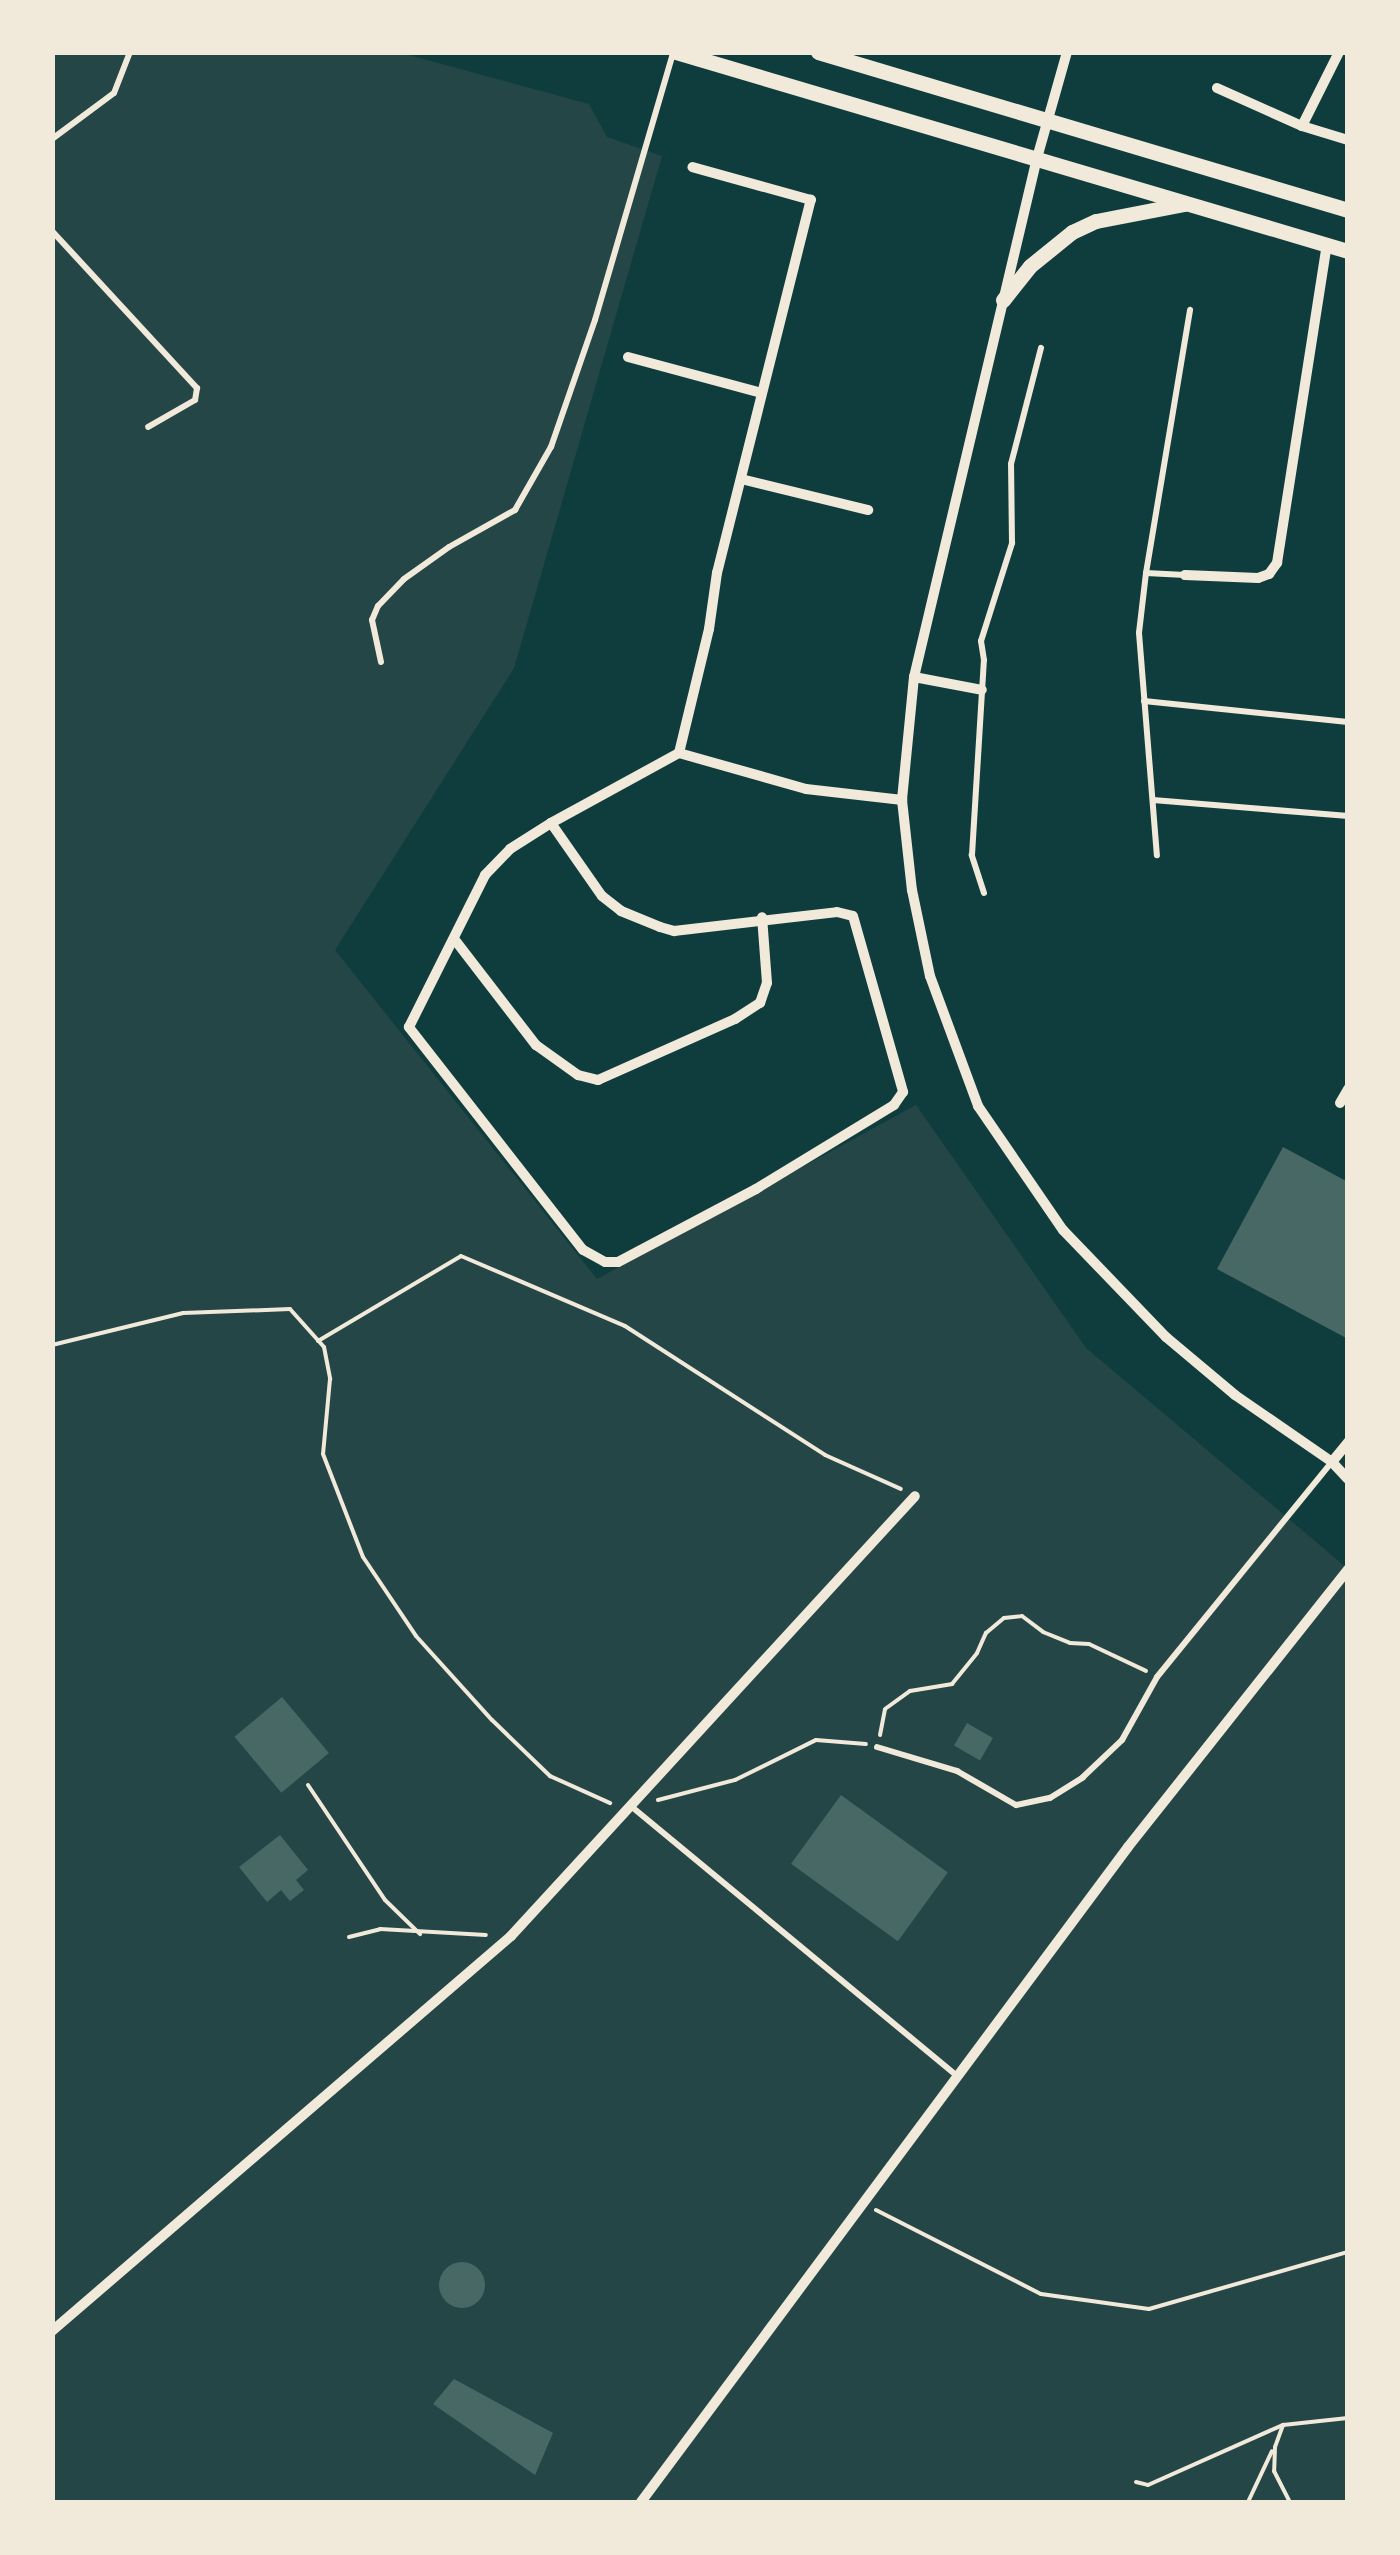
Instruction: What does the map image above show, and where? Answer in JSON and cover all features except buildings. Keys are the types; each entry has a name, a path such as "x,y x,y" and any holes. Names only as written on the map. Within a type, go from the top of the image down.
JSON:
{"street":[{"path":"674,52 1348,251"},
{"path":"818,52 1348,210"},
{"path":"1068,52 1037,158 914,677 902,800 912,890 930,976 978,1106 1062,1230 1166,1338 1235,1395 1332,1462 1348,1479"},
{"path":"1302,126 1339,52"},
{"path":"1217,88 1302,126 1348,140"},
{"path":"679,753 741,478 811,200 692,167"},
{"path":"1003,300 1030,266 1072,232 1096,221 1188,203"},
{"path":"1185,575 1258,578 1269,574 1277,563 1327,245"},
{"path":"628,358 762,394"},
{"path":"741,478 868,510"},
{"path":"914,677 982,690"},
{"path":"551,823 602,896 646,923 674,930 836,912 853,916 900,1082 900,1099 756,1189 618,1262 606,1262 584,1250 412,1034 412,1018 485,875 510,850 551,823 679,753 806,789 902,800"},
{"path":"455,940 536,1045 578,1075 598,1080 718,1027 760,1002 766,984 762,918"},
{"path":"1340,1103 1348,1090"},
{"path":"1332,1462 1348,1442"},
{"path":"52,2331 511,1936 915,1496"},
{"path":"641,2502 958,2077 1348,1569"}],"lane":[{"path":"52,139 114,93 130,52"},
{"path":"381,662 372,620 378,606 404,579 515,510 552,447 595,320 674,52"},
{"path":"52,231 198,388 195,400 148,427"},
{"path":"1157,855 1139,633 1190,310"},
{"path":"984,894 972,856 984,620 997,596 1012,543 1010,464 1041,348"},
{"path":"1146,573 1185,575"},
{"path":"1144,701 1348,722"},
{"path":"1152,800 1348,816"},
{"path":"877,1748 957,1771 1016,1805 1050,1798 1083,1777 1122,1740 1157,1677 1332,1462"},
{"path":"632,1808 958,2077"}],"path":[{"path":"318,1341 461,1256 625,1326 825,1454 915,1496"},
{"path":"52,1344 183,1313 290,1309 324,1347 330,1379 324,1454 363,1556 416,1636 550,1776 608,1803 632,1808 735,1780 816,1740 877,1748 885,1709 910,1691 952,1684 978,1653 986,1633 1004,1618 1022,1616 1043,1632 1070,1643 1088,1644 1157,1677"},
{"path":"308,1785 384,1900 420,1934"},
{"path":"349,1937 380,1928 420,1934 511,1936"},
{"path":"863,2204 1041,2294 1149,2309 1348,2252"},
{"path":"1136,2482 1148,2486 1283,2425 1348,2418"},
{"path":"1248,2502 1283,2425"},
{"path":"1274,2447 1274,2471 1290,2502"}],"shaded area":[{"path":"53,53 401,53 589,104 607,137 662,156 514,668 335,950 597,1279 916,1105 1086,1348 1347,1568 1347,2502 53,2502"}]}
